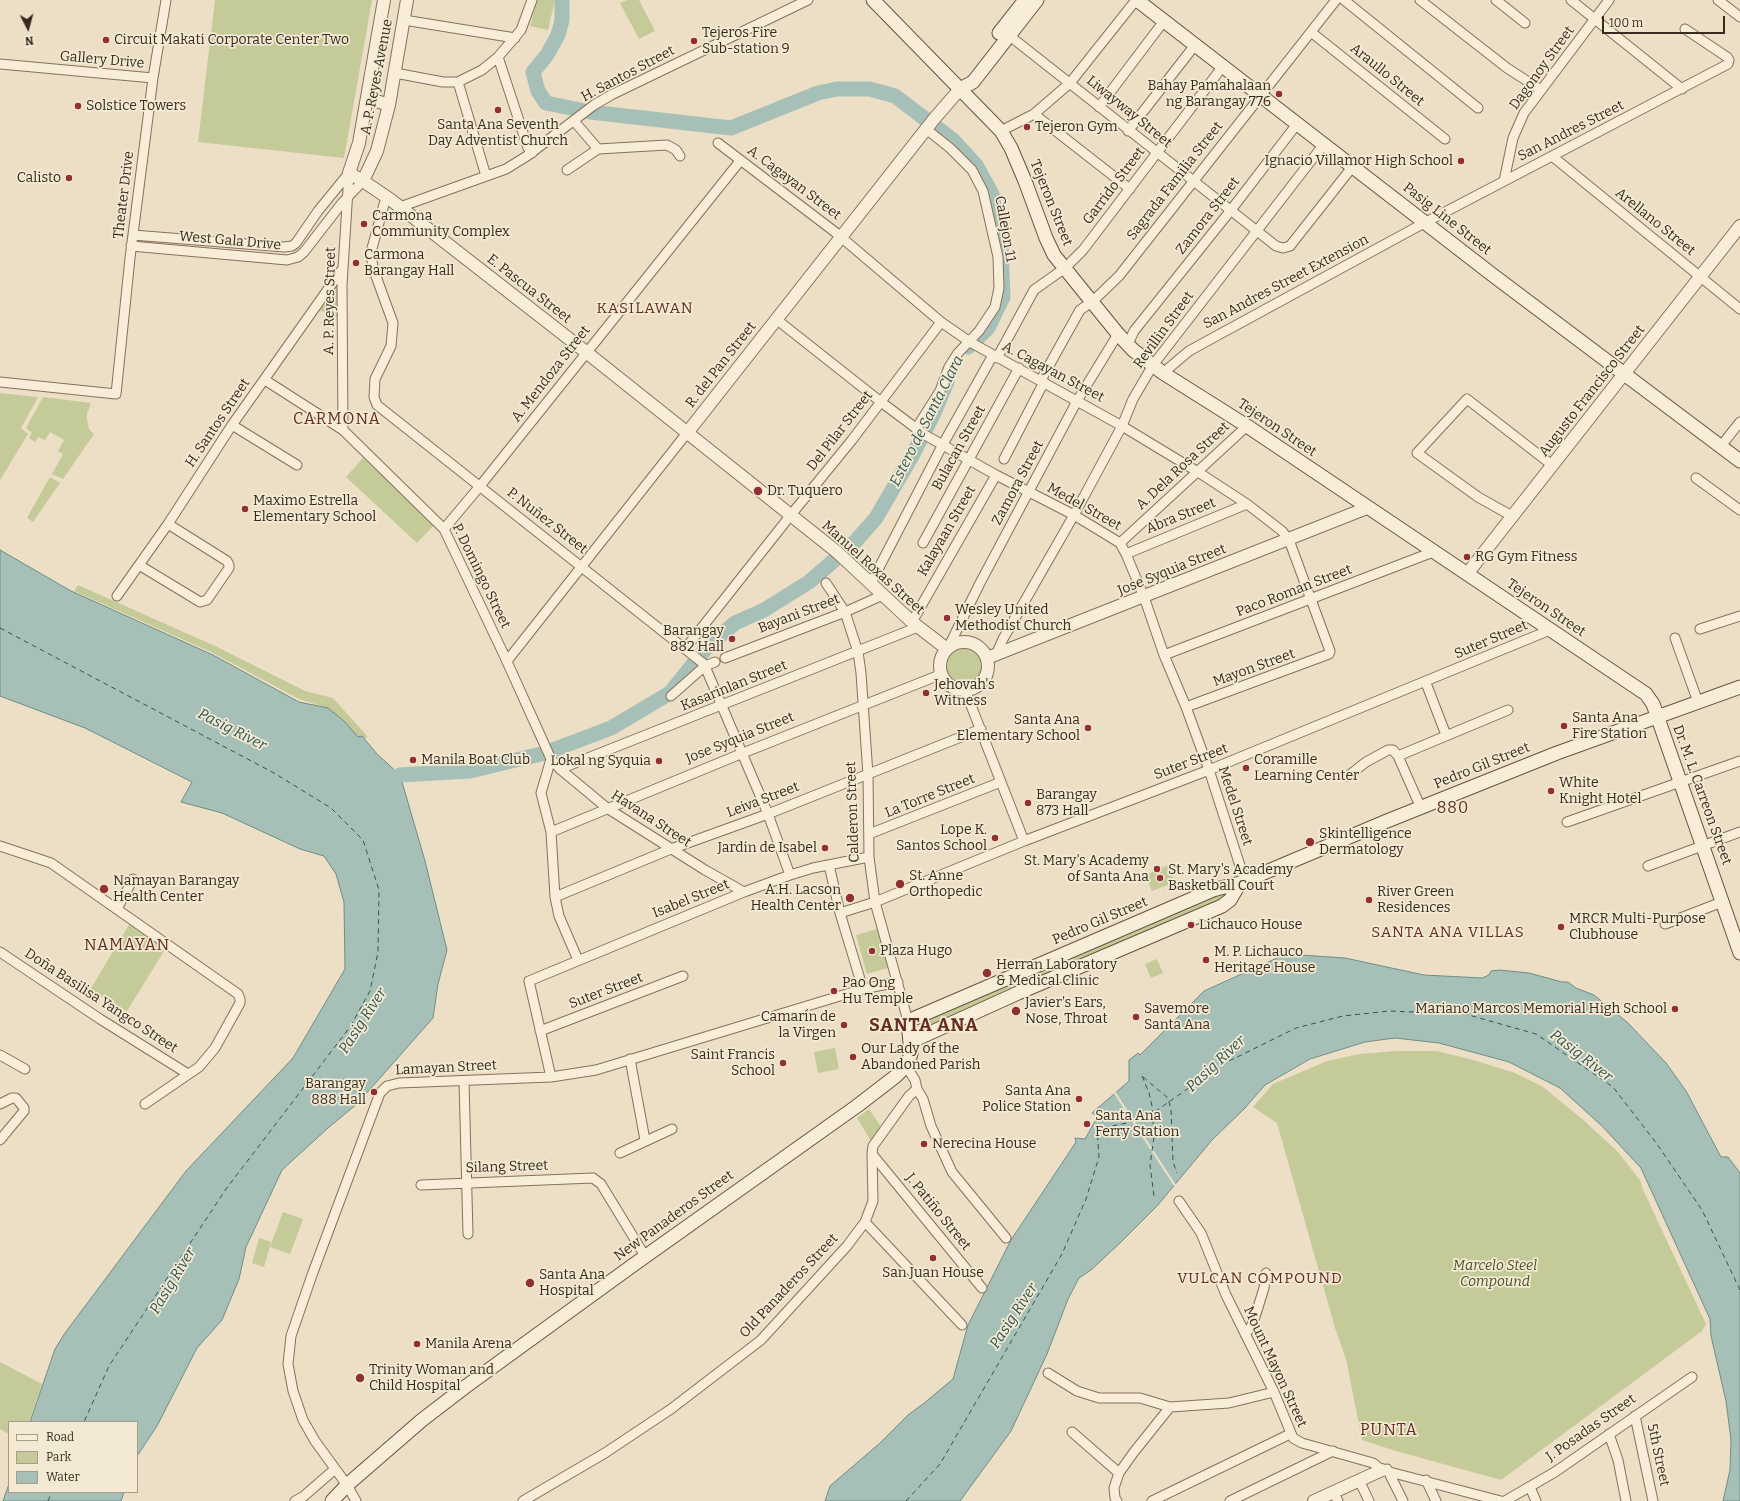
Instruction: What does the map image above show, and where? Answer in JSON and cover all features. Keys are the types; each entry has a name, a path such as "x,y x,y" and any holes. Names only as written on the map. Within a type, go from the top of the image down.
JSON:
{"main road":[{"name":"Tejeron Street","path":"873,0 1001,131 1011,148 1054,255 1118,334 1128,344 1158,369 1247,426 1646,694 1650,698 1657,716"},
{"path":"960,89 973,82 1025,0"},
{"path":"1005,33 1038,0"},
{"name":"Pasig Line Street","path":"1140,1 1494,276 1625,373 1740,461"},
{"name":"Pedro Gil Street","path":"908,1020 1213,890 1243,882 1558,753 1740,687"},
{"name":"Dr. M. L. Carreon Street","path":"1657,716 1740,953"},
{"path":"906,1066 911,1054 910,1042 1025,990 1222,906 1230,900 1243,882"},
{"name":"Calderon Street","path":"908,1020 910,1042"},
{"name":"New Panaderos Street","path":"332,1501 347,1485 428,1415 646,1256 857,1106 896,1076 906,1066"}],"street":[{"name":"Theater Drive","path":"0,382 116,394 131,246 153,78 166,0"},
{"name":"A. P. Reyes Avenue","path":"349,173 359,143 384,0"},
{"name":"A. P. Reyes Avenue","path":"363,181 377,151 389,105 407,0"},
{"path":"395,74 443,82 458,82 482,70 498,57 521,30 532,0"},
{"name":"H. Santos Street","path":"392,201 497,173 506,169 532,153 582,114 612,95 808,0"},
{"name":"Sagrada Familia Street","path":"1004,459 1042,381 1080,310 1119,276 1336,0"},
{"path":"1344,0 1478,108"},
{"path":"1420,0 1507,68 1541,90"},
{"path":"1496,0 1525,23"},
{"path":"1570,0 1682,89"},
{"name":"Dagonoy Street","path":"1504,181 1513,138 1524,113 1609,0"},
{"path":"1718,0 1740,17"},
{"path":"1001,131 1034,114 1070,83 1140,1"},
{"path":"404,20 515,38"},
{"path":"1099,107 1164,21"},
{"path":"380,29 401,32"},
{"name":"San Andres Street","path":"1426,222 1728,64 1729,60 1727,57 1686,29"},
{"name":"Araullo Street","path":"1310,32 1445,139"},
{"name":"Liwayway Street","path":"1005,33 1276,246 1283,248 1290,246 1353,166"},
{"path":"1128,131 1195,45"},
{"path":"498,57 528,148 532,153"},
{"name":"Gallery Drive","path":"0,64 153,78"},
{"name":"Garrido Street","path":"871,583 942,446 1034,290 1066,268 1083,250 1223,66"},
{"path":"458,82 486,176"},
{"name":"R. del Pan Street","path":"507,661 840,237 960,89"},
{"path":"367,98 389,105"},
{"path":"1034,114 1130,189"},
{"path":"574,120 598,149"},
{"name":"Zamora Street","path":"1128,344 1134,331 1231,210 1297,124"},
{"name":"Callejon 11","path":"920,431 940,391 949,367 958,353 972,343 995,307 999,288 998,256 984,191 972,170 929,126"},
{"name":"A. Cagayan Street","path":"718,142 721,143 740,161 840,237 941,322 972,343 1122,426 1198,472 1247,504 1282,531 1289,540 1330,652"},
{"path":"359,143 377,151"},
{"name":"Revillin Street","path":"991,657 1003,639 1074,516 1122,426 1133,399 1158,369 1257,231 1324,144"},
{"path":"567,170 598,149 667,145 676,150 680,156"},
{"name":"Arellano Street","path":"1552,156 1740,309"},
{"name":"A. Mendoza Street","path":"444,529 740,161"},
{"name":"West Gala Drive","path":"133,235 284,247 292,246 296,243 318,211 349,173"},
{"name":"E. Pascua Street","path":"349,173 392,201 586,352 687,433"},
{"name":"A. P. Reyes Street","path":"343,430 343,268 349,173"},
{"name":"West Gala Drive","path":"131,246 287,260 298,257 304,252 348,197 363,181"},
{"name":"P. Nuñez Street","path":"392,201 379,222 371,252 371,260 391,314 393,334 391,346 375,379 374,397 377,405 705,665"},
{"name":"San Andres Street Extension","path":"1158,369 1426,222"},
{"name":"Augusto Francisco Street","path":"1467,574 1740,226"},
{"path":"207,252 209,241"},
{"path":"236,255 238,243"},
{"name":"H. Santos Street","path":"117,596 168,524 232,425 343,268"},
{"name":"Medel Street","path":"776,319 881,402 942,446 996,476 1074,516 1120,543 1144,597 1164,655 1186,707 1209,770 1243,882"},
{"name":"Del Pilar Street","path":"685,649 825,474 941,322"},
{"name":"Zamora Street","path":"947,649 980,583 1077,401 1118,334"},
{"name":"Bulacan Street","path":"923,542 1019,368"},
{"name":"P. Domingo Street","path":"265,380 343,430 444,529 507,661 549,755"},
{"path":"1512,516 1478,496 1417,453 1467,399 1552,465"},
{"path":"1721,446 1740,422"},
{"path":"232,425 297,465"},
{"name":"A. Dela Rosa Street","path":"1120,543 1247,426"},
{"name":"Manuel Roxas Street","path":"687,433 837,552 914,625 947,649"},
{"name":"Kalayaan Street","path":"914,625 996,476"},
{"path":"1696,478 1740,510"},
{"name":"Abra Street","path":"1126,554 1247,504"},
{"name":"Jose Syquia Street","path":"991,657 1367,508"},
{"path":"139,565 200,602 207,600 229,568 229,564 227,561 168,524"},
{"name":"Paco Roman Street","path":"1164,655 1311,600 1433,552"},
{"name":"Calderon Street","path":"826,583 845,612 858,652 868,775 869,857 875,902 908,1020"},
{"name":"Bayani Street","path":"725,658 845,612 883,595"},
{"path":"1700,629 1740,616"},
{"name":"Kasarinlan Street","path":"560,769 858,652 914,625"},
{"name":"Suter Street","path":"840,913 875,902 1209,770 1550,630"},
{"path":"1675,638 1698,702"},
{"path":"969,642 980,648 991,657 984,679 972,688 965,690 956,688 950,685 942,674 941,661 947,649 958,643 969,642"},
{"name":"Mayon Street","path":"1186,707 1328,655 1330,652"},
{"path":"671,696 705,665 715,662"},
{"path":"705,665 768,814 790,875"},
{"name":"Jose Syquia Street","path":"551,832 742,753 942,674"},
{"path":"1426,682 1446,735"},
{"path":"965,690 1024,842"},
{"path":"1398,756 1508,710"},
{"name":"Leiva Street","path":"555,896 671,849 768,814 868,775 981,729"},
{"path":"1348,776 1366,762 1388,750 1393,750 1398,756 1421,808"},
{"path":"549,755 541,793 551,832 555,896 559,916 578,960"},
{"name":"Havana Street","path":"549,755 560,769 607,808 671,849 744,892"},
{"path":"1567,822 1740,761"},
{"name":"La Torre Street","path":"869,834 1001,782"},
{"path":"1648,866 1740,832"},
{"path":"0,846 51,863 238,994 240,1003 215,1048 199,1067 145,1104"},
{"name":"Isabel Street","path":"540,1031 529,980 744,892 790,875 813,868 869,857"},
{"path":"829,865 840,913 863,990"},
{"path":"117,909 133,879"},
{"path":"1665,924 1722,902"},
{"name":"Doña Basilisa Yangco Street","path":"0,952 99,1018 188,1074"},
{"name":"Suter Street","path":"540,1031 683,976"},
{"name":"Lamayan Street","path":"356,1501 347,1485 315,1441 303,1420 293,1391 288,1364 291,1336 300,1310 380,1093 387,1086 399,1083 551,1077 596,1070 863,990 898,982"},
{"path":"540,1031 551,1077"},
{"path":"0,1055 25,1069"},
{"path":"630,1059 645,1140"},
{"path":"906,1066 912,1072 917,1089 923,1099 931,1126 952,1172 1006,1238"},
{"path":"464,1081 468,1234"},
{"name":"Old Panaderos Street","path":"523,1501 605,1453 671,1409 761,1340 847,1246 865,1222 872,1208 873,1201 873,1146 909,1096 917,1089"},
{"path":"0,1104 12,1098 16,1098 23,1105 24,1111 0,1140"},
{"path":"620,1153 645,1140 672,1129"},
{"name":"J. Patiño Street","path":"872,1154 982,1288"},
{"name":"Silang Street","path":"421,1185 593,1178 600,1184 646,1256"},
{"name":"Mount Mayon Street","path":"1179,1201 1201,1233 1226,1295 1274,1392 1290,1434 1296,1441 1373,1463 1384,1470"},
{"path":"865,1222 962,1325"},
{"path":"1246,1334 1255,1317 1264,1288 1266,1273"},
{"path":"1048,1374 1077,1391 1099,1398 1140,1398 1170,1407 1229,1403 1274,1392"},
{"name":"J. Posadas Street","path":"1505,1501 1555,1472 1692,1377"},
{"path":"1117,1501 1115,1498 1114,1488 1119,1474 1134,1452 1170,1407"},
{"name":"5th Street","path":"1635,1416 1653,1501"},
{"path":"1072,1432 1119,1474"},
{"path":"1152,1501 1290,1434"},
{"path":"1608,1434 1618,1460 1626,1501"},
{"path":"1230,1501 1333,1451"},
{"path":"295,1501 304,1496 335,1469"},
{"path":"1384,1470 1403,1501"},
{"path":"1314,1501 1335,1496 1359,1480 1384,1470 1501,1501"},
{"path":"1359,1480 1369,1501"},
{"path":"1426,1480 1436,1501"},
{"path":"1530,1487 1536,1501"},
{"path":"1464,1491 1468,1501"}],"green space":[{"path":"215,0 372,0 344,158 198,142"},
{"path":"537,0 555,0 548,30 530,26"},
{"path":"627,0 639,0 655,31 639,39 620,3"},
{"path":"336,285 340,287 339,318 319,310"},
{"path":"0,393 38,397 21,428 28,434 0,480"},
{"path":"43,397 91,403 87,414 87,419 89,429 94,434 63,479 52,474 63,454 58,451 64,440 50,432 45,440 38,437 35,442 29,438 32,433 26,428"},
{"path":"363,458 435,524 417,543 346,477"},
{"path":"50,477 60,483 33,522 27,518"},
{"path":"78,585 215,646 305,691 333,698 368,737 358,742 328,708 299,699 211,652 74,591"},
{"path":"968,649 977,654 981,660 981,674 977,680 968,685 960,685 951,680 947,674 946,663 951,654 957,650"},
{"name":"St. Mary's Academy Basketball Court","path":"1168,865 1175,882 1152,891 1145,875"},
{"path":"1223,892 1226,895 1226,898 933,1026 930,1026 928,1023 927,1019"},
{"path":"130,923 166,948 127,1011 90,990"},
{"name":"Plaza Hugo","path":"877,929 888,968 867,974 856,935"},
{"path":"1157,959 1163,973 1151,978 1145,964"},
{"path":"835,1048 839,1069 818,1073 814,1052"},
{"name":"Marcelo Steel Compound","path":"1396,1051 1437,1051 1477,1061 1515,1073 1543,1087 1581,1118 1617,1151 1640,1180 1643,1190 1706,1324 1702,1331 1501,1480 1362,1440 1346,1359 1335,1328 1277,1123 1253,1107 1273,1084 1327,1061 1360,1054"},
{"path":"869,1109 881,1127 871,1141 857,1118"},
{"path":"283,1212 303,1219 290,1254 270,1247"},
{"path":"259,1238 271,1242 264,1267 252,1263"},
{"path":"0,1362 42,1384 29,1421 8,1421 8,1433 0,1429"}],"water":[{"name":"Pasig River","path":"0,550 71,591 213,655 299,702 328,708 344,721 358,737 362,736 377,754 400,775 425,861 447,950 438,984 433,1018 357,1104 282,1170 246,1247 239,1279 222,1320 197,1348 157,1426 138,1454 138,1421 30,1421 55,1349 65,1333 186,1171 293,1058 345,969 344,902 336,874 324,856 300,849 222,813 181,802 192,782 85,728 0,696"},
{"name":"Pasig River","path":"1286,954 1345,958 1424,975 1482,978 1489,975 1491,971 1499,970 1529,973 1562,982 1568,982 1576,988 1594,995 1628,1023 1666,1063 1686,1091 1721,1157 1728,1157 1740,1173 1740,1501 1723,1501 1730,1470 1731,1440 1726,1401 1711,1336 1710,1319 1641,1168 1602,1126 1560,1088 1509,1062 1439,1043 1395,1038 1365,1042 1310,1059 1265,1085 1244,1109 1212,1140 1157,1206 1091,1270 1079,1278 1068,1299 1047,1354 1011,1431 960,1501 825,1501 830,1486 880,1443 908,1415 953,1379 968,1325 1011,1240 1076,1142 1075,1138 1085,1139 1098,1116 1092,1113 1129,1081 1129,1060 1138,1053 1140,1055 1204,991"},
{"path":"8,1487 8,1493 124,1493 121,1501 3,1501"}],"pier":[{"path":"1115,1091 1176,1185 1174,1186 1113,1092"}],"waterway":[{"path":"562,0 562,20 558,35 547,55 533,72 538,91 546,103 590,112 731,128 818,93 837,89 870,89 895,96 953,140 976,165 992,194 1001,247 1003,297 988,328 968,347"},
{"name":"Estero de Santa Clara","path":"381,782 400,775 470,771 545,753 611,728 670,693 707,647 735,623 764,610 809,582 854,543 876,518 912,456 933,415 947,382"}],"ferry route":[{"path":"0,628 274,773 331,808 363,840 379,890 378,952 370,991 350,1027 226,1189 109,1366 84,1421"},
{"path":"906,1501 940,1464 1062,1254 1086,1199 1099,1157 1097,1129 1127,1123 1156,1111 1223,1064 1296,1028 1343,1016 1389,1011 1465,1014 1536,1034 1613,1087 1657,1144 1702,1210 1740,1290"},
{"path":"1142,1076 1149,1093 1152,1106 1154,1137 1150,1165 1154,1196"},
{"path":"1143,1077 1168,1098 1171,1110 1173,1162 1177,1173"},
{"path":"48,1501 52,1493"}],"place":[{"name":"Circuit Makati Corporate Center Two","path":"106,40"},
{"name":"Tejeros Fire Sub-station 9","path":"694,41"},
{"name":"Bahay Pamahalaan ng Barangay 776","path":"1279,94"},
{"name":"Solstice Towers","path":"78,106"},
{"name":"Santa Ana Seventh Day Adventist Church","path":"498,110"},
{"name":"Tejeron Gym","path":"1027,127"},
{"name":"Ignacio Villamor High School","path":"1461,161"},
{"name":"Calisto","path":"69,178"},
{"name":"Carmona Community Complex","path":"364,224"},
{"name":"Carmona Barangay Hall","path":"356,263"},
{"name":"Dr. Tuquero","path":"758,491"},
{"name":"Maximo Estrella Elementary School","path":"245,509"},
{"name":"RG Gym Fitness","path":"1467,557"},
{"name":"Wesley United Methodist Church","path":"947,618"},
{"name":"Barangay 882 Hall","path":"732,639"},
{"name":"Jehovah's Witness","path":"926,693"},
{"name":"Santa Ana Fire Station","path":"1564,726"},
{"name":"Santa Ana Elementary School","path":"1088,728"},
{"name":"Manila Boat Club","path":"413,760"},
{"name":"Lokal ng Syquia","path":"659,761"},
{"name":"Coramille Learning Center","path":"1246,768"},
{"name":"White Knight Hotel","path":"1551,791"},
{"name":"Barangay 873 Hall","path":"1028,803"},
{"name":"Lope K. Santos School","path":"995,838"},
{"name":"Skintelligence Dermatology","path":"1310,842"},
{"name":"Jardin de Isabel","path":"825,848"},
{"name":"St. Mary's Academy of Santa Ana","path":"1157,869"},
{"name":"St. Mary's Academy Basketball Court","path":"1160,878"},
{"name":"St. Anne Orthopedic","path":"900,884"},
{"name":"Namayan Barangay Health Center","path":"104,889"},
{"name":"A.H. Lacson Health Center","path":"850,898"},
{"name":"River Green Residences","path":"1369,900"},
{"name":"Lichauco House","path":"1191,925"},
{"name":"MRCR Multi-Purpose Clubhouse","path":"1561,927"},
{"name":"Plaza Hugo","path":"872,951"},
{"name":"M. P. Lichauco Heritage House","path":"1206,960"},
{"name":"Herran Laboratory & Medical Clinic","path":"987,973"},
{"name":"Pao Ong Hu Temple","path":"834,991"},
{"name":"Mariano Marcos Memorial High School","path":"1675,1009"},
{"name":"Javier's Ears, Nose, Throat","path":"1016,1011"},
{"name":"Savemore Santa Ana","path":"1136,1017"},
{"name":"Camarín de la Virgen","path":"844,1025"},
{"name":"Our Lady of the Abandoned Parish","path":"853,1057"},
{"name":"Saint Francis School","path":"783,1063"},
{"name":"Barangay 888 Hall","path":"374,1092"},
{"name":"Santa Ana Police Station","path":"1079,1099"},
{"name":"Santa Ana Ferry Station","path":"1087,1124"},
{"name":"Nerecina House","path":"924,1144"},
{"name":"San Juan House","path":"933,1258"},
{"name":"Santa Ana Hospital","path":"530,1283"},
{"name":"Manila Arena","path":"417,1344"},
{"name":"Trinity Woman and Child Hospital","path":"360,1378"}],"district":[{"name":"KASILAWAN","path":"645,309"},
{"name":"CARMONA","path":"337,420"},
{"name":"880","path":"1453,809"},
{"name":"SANTA ANA VILLAS","path":"1448,933"},
{"name":"NAMAYAN","path":"127,946"},
{"name":"SANTA ANA","path":"924,1026"},
{"name":"VULCAN COMPOUND","path":"1260,1279"},
{"name":"PUNTA","path":"1389,1431"}]}
